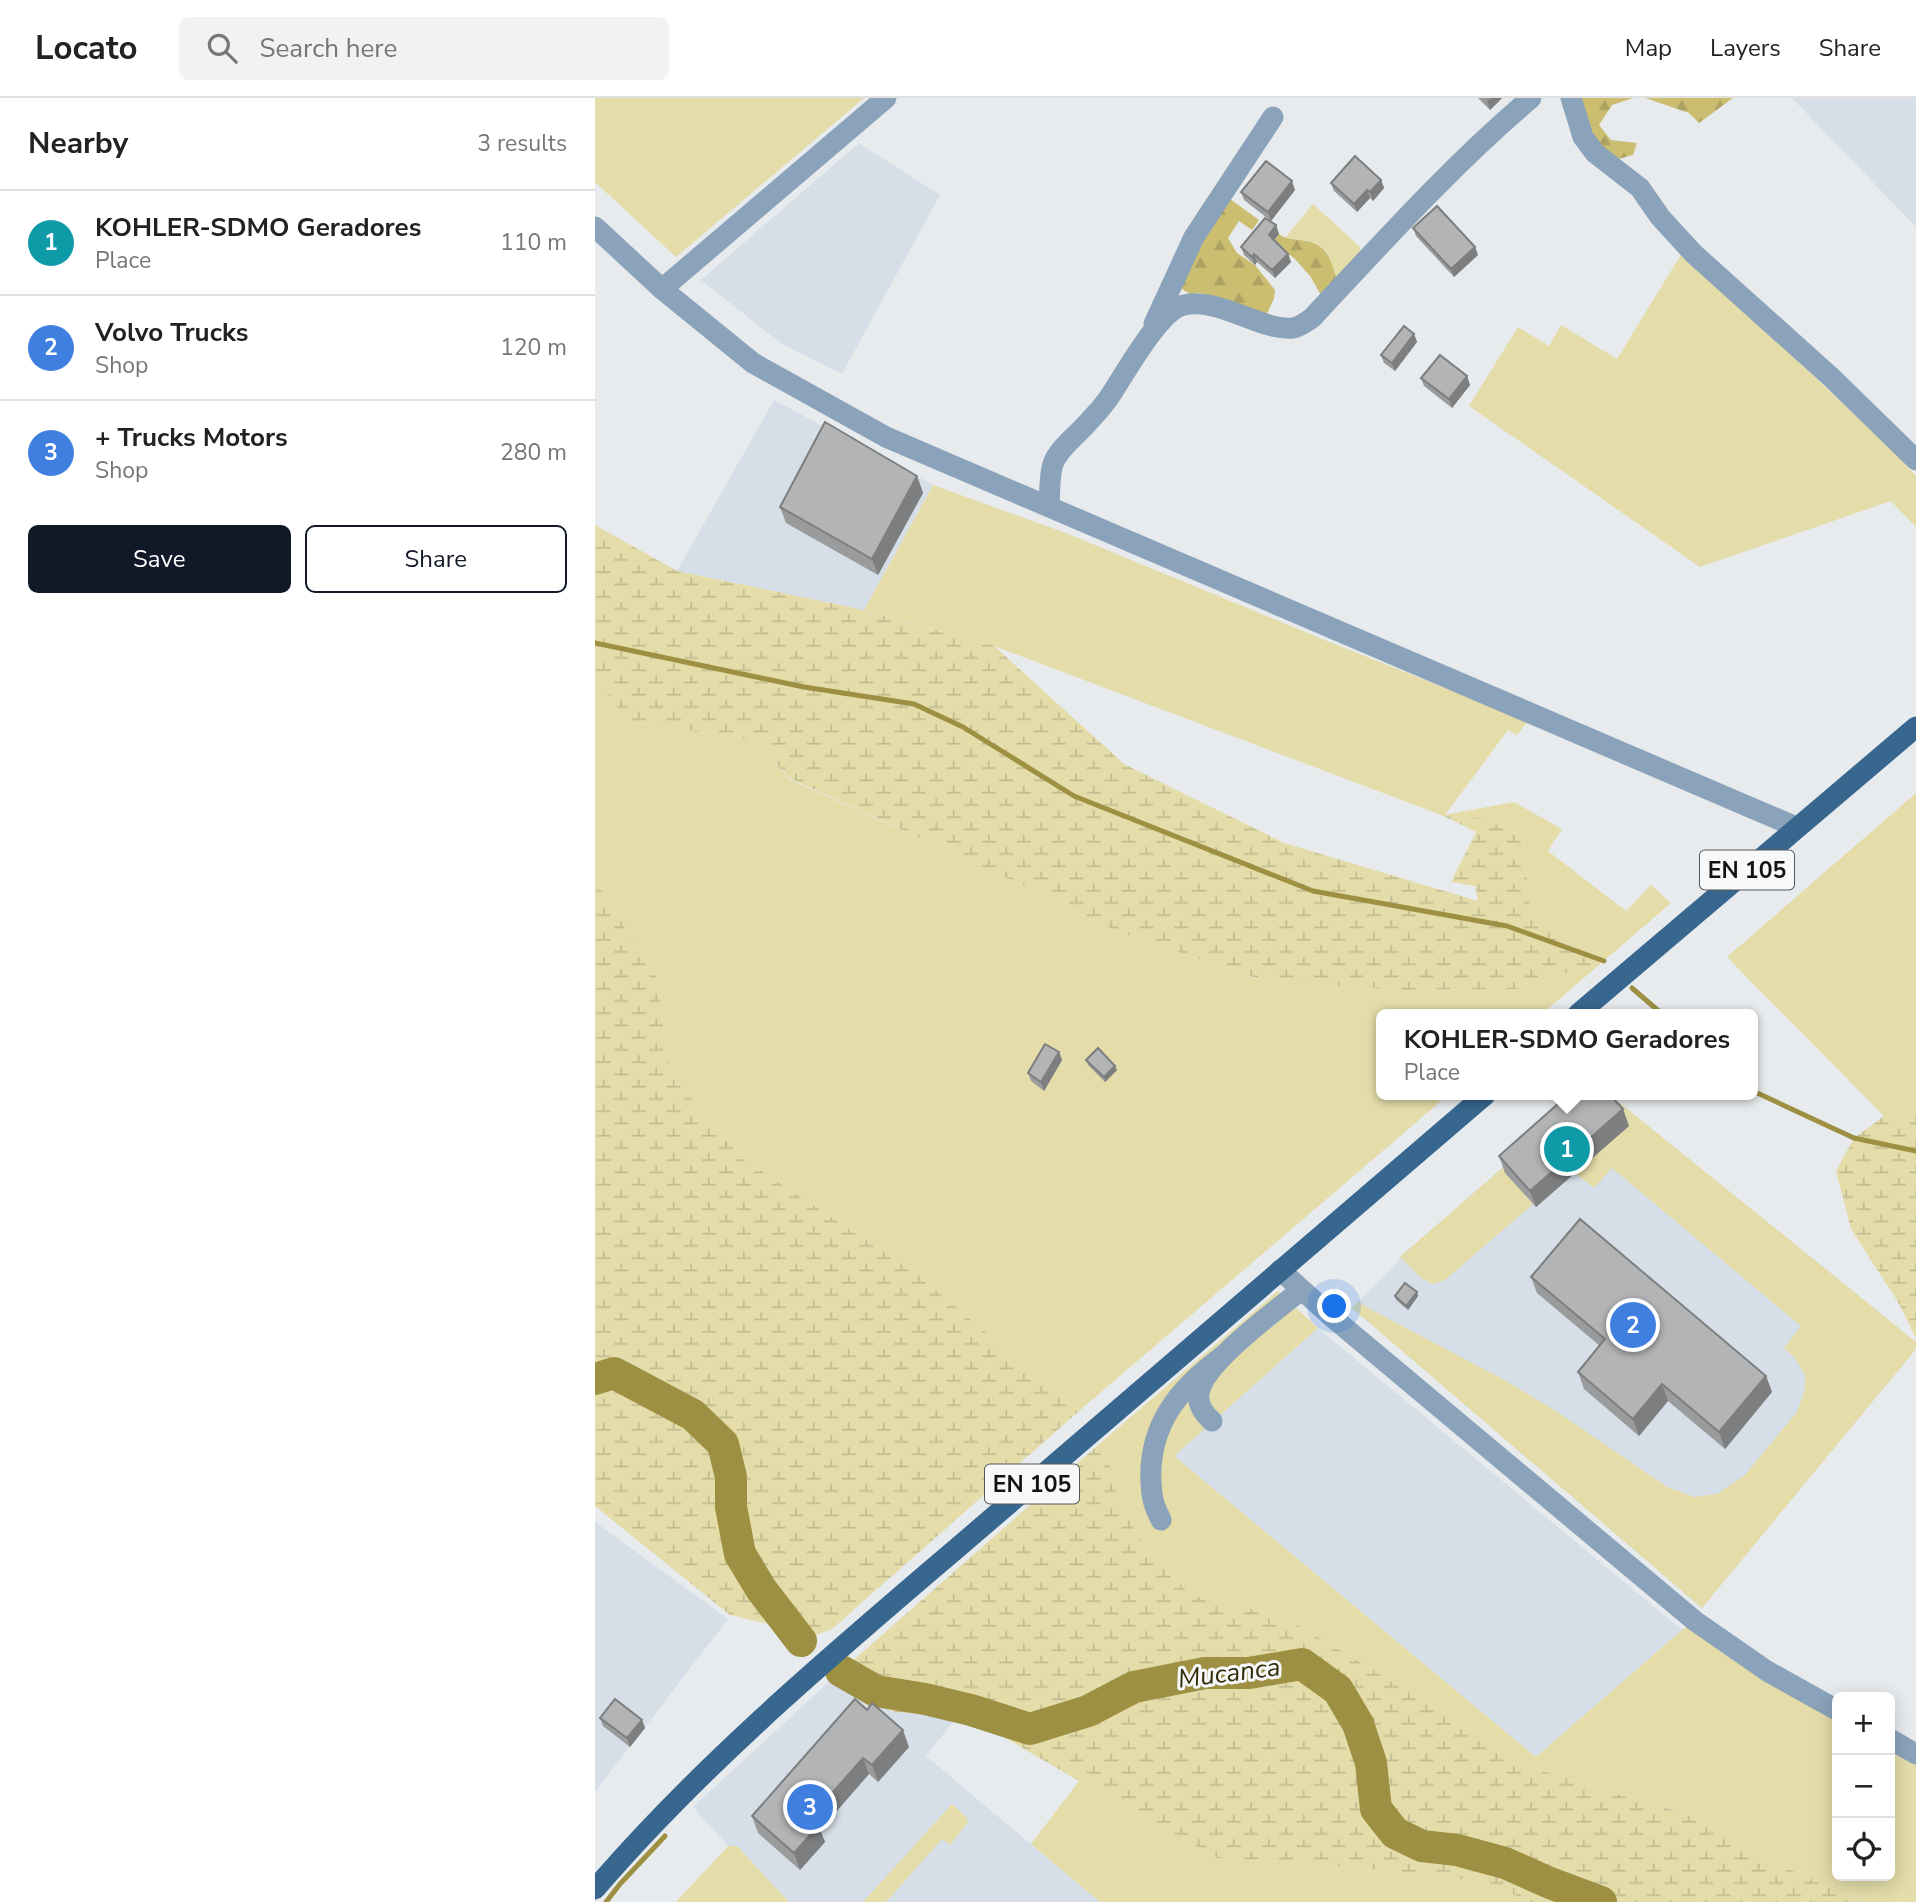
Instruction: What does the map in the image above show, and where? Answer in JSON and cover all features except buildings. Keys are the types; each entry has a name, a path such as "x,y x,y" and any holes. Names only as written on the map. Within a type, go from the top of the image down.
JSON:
{"main road":[{"name":"EN 105","path":"1584,1009 1916,727"},
{"name":"EN 105","path":"595,1889 689,1787 755,1726 960,1546 1479,1100"}],"street":[{"path":"662,289 886,98"},
{"path":"1049,506 1053,463 1107,400 1164,317 1181,305 1198,303 1269,325 1293,328 1302,325 1312,318 1429,193 1490,133 1531,98"},
{"path":"1571,98 1583,137 1595,153 1640,188 1660,217 1694,254 1832,378 1916,460"},
{"path":"1148,338 1194,237 1273,117"},
{"path":"595,226 662,289 753,363 886,437 1796,827"},
{"path":"1280,1270 1332,1317 1695,1621 1767,1671 1832,1707"},
{"path":"1161,1520 1152,1499 1151,1452 1170,1408 1202,1371 1301,1290"},
{"path":"1212,1421 1203,1413 1198,1395 1206,1375 1223,1356"},
{"path":"1895,1742 1916,1754"}],"shaded area":[{"path":"1792,98 1916,98 1916,227"},
{"path":"859,143 940,195 842,374 782,344 701,280"},
{"path":"774,400 933,485 864,610 677,571"},
{"path":"1580,1100 1616,1100 1916,1342 1916,1349 1702,1608 1352,1308 1400,1257"},
{"path":"1318,1328 1682,1630 1536,1757 1174,1456"},
{"path":"595,1522 728,1619 595,1792"},
{"path":"832,1679 860,1699 895,1712 961,1712 926,1756 1100,1902 789,1902 737,1847 728,1846 693,1807"}],"green space":[{"path":"595,98 864,98 676,257 595,182"},
{"path":"1571,98 1633,98 1612,105 1599,125 1611,140 1637,143 1633,155 1607,162"},
{"path":"1645,98 1733,98 1699,123 1689,113"},
{"path":"1226,196 1259,220 1252,230 1239,221 1228,238 1237,253 1255,265 1275,290 1267,314 1218,297 1191,294 1183,290 1179,282"},
{"path":"1313,204 1359,246 1363,256 1338,283 1327,253 1322,248 1309,241 1285,238"},
{"path":"1279,234 1310,242 1323,249 1338,283 1321,295 1310,276 1294,258 1272,244"},
{"path":"1682,253 1885,443 1916,476 1916,527 1891,501 1700,567 1469,406 1518,327 1549,346 1561,325 1617,359"},
{"path":"933,485 1066,533 1528,721 1517,735 1508,730 1445,815 1514,802 1562,829 1548,851 1626,911 1651,885 1671,903 1548,1009 1376,1009 1376,1100 1442,1100 1079,1411 912,1270 744,1160 670,1074 657,978 600,888 595,888 595,676 627,721 754,740 789,779 992,871 1116,931 1258,979 1396,990 1517,989 1603,961 1530,916 1527,872 1520,835 1483,818 1444,816 994,646 864,610"},
{"path":"595,525 677,571 855,608 994,646 1124,764 1284,843 1478,901 1475,886 1451,882 1476,832 1444,816 1483,818 1520,835 1527,872 1530,916 1604,961 1517,989 1396,990 1259,979 1116,931 789,778 754,740 627,721 595,676"},
{"path":"1916,793 1916,1117 1884,1116 1727,957"},
{"path":"595,888 600,888 657,978 670,1074 744,1160 912,1270 1079,1411 832,1629 801,1641 773,1625 730,1615 595,1506"},
{"path":"1580,1100 1584,1100 1533,1204 1445,1280 1433,1284 1421,1278 1400,1257"},
{"path":"1613,1100 1916,1342 1916,1349 1702,1608 1352,1308 1357,1302 1508,1382 1556,1411 1667,1487 1694,1497 1717,1494 1745,1475 1797,1412 1805,1389 1805,1375 1795,1358 1784,1348 1801,1326 1612,1168 1594,1188 1575,1173 1628,1126"},
{"path":"1884,1116 1916,1117 1916,1338 1898,1302 1851,1229 1836,1171 1854,1138"},
{"path":"1278,1291 1318,1328 1174,1456 1536,1757 1695,1621 1832,1707 1832,1881 1895,1881 1895,1742 1916,1754 1916,1902 1864,1902 1784,1867 1683,1813 1539,1770 1283,1616 1191,1595 1146,1549 1119,1502 1104,1440"},
{"path":"1104,1440 1119,1502 1146,1549 1191,1595 1283,1616 1539,1770 1683,1813 1784,1867 1864,1902 1530,1902 1487,1882 1344,1866 1217,1858 961,1712 895,1712 860,1699 832,1679"},
{"path":"1079,1781 1217,1858 1344,1866 1487,1882 1530,1902 1100,1902 1031,1844"},
{"path":"952,1804 968,1822 950,1845 942,1839 886,1902 863,1902"},
{"path":"728,1846 737,1846 789,1902 676,1902"}],"waterway":[{"path":"595,643 804,687 914,704 963,727 1074,796 1313,891 1507,926 1604,961"},
{"path":"1632,988 1656,1009"},
{"path":"1758,1093 1854,1138 1916,1151"},
{"name":"Mucanca","path":"595,1379 614,1373 693,1415 723,1444 731,1477 731,1507 740,1554 761,1589 801,1641"},
{"name":"Mucanca","path":"841,1671 876,1691 971,1710 1030,1729 1088,1711 1134,1687 1205,1673 1249,1673 1302,1664 1338,1690 1358,1724 1371,1763 1376,1809 1395,1833 1422,1846 1457,1850 1505,1863 1601,1902"},
{"path":"606,1902 665,1836"}],"place":[{"name":"KOHLER-SDMO Geradores","path":"1567,1149"},
{"name":"Volvo Trucks","path":"1633,1325"},
{"name":"+ Trucks Motors","path":"810,1807"}]}
